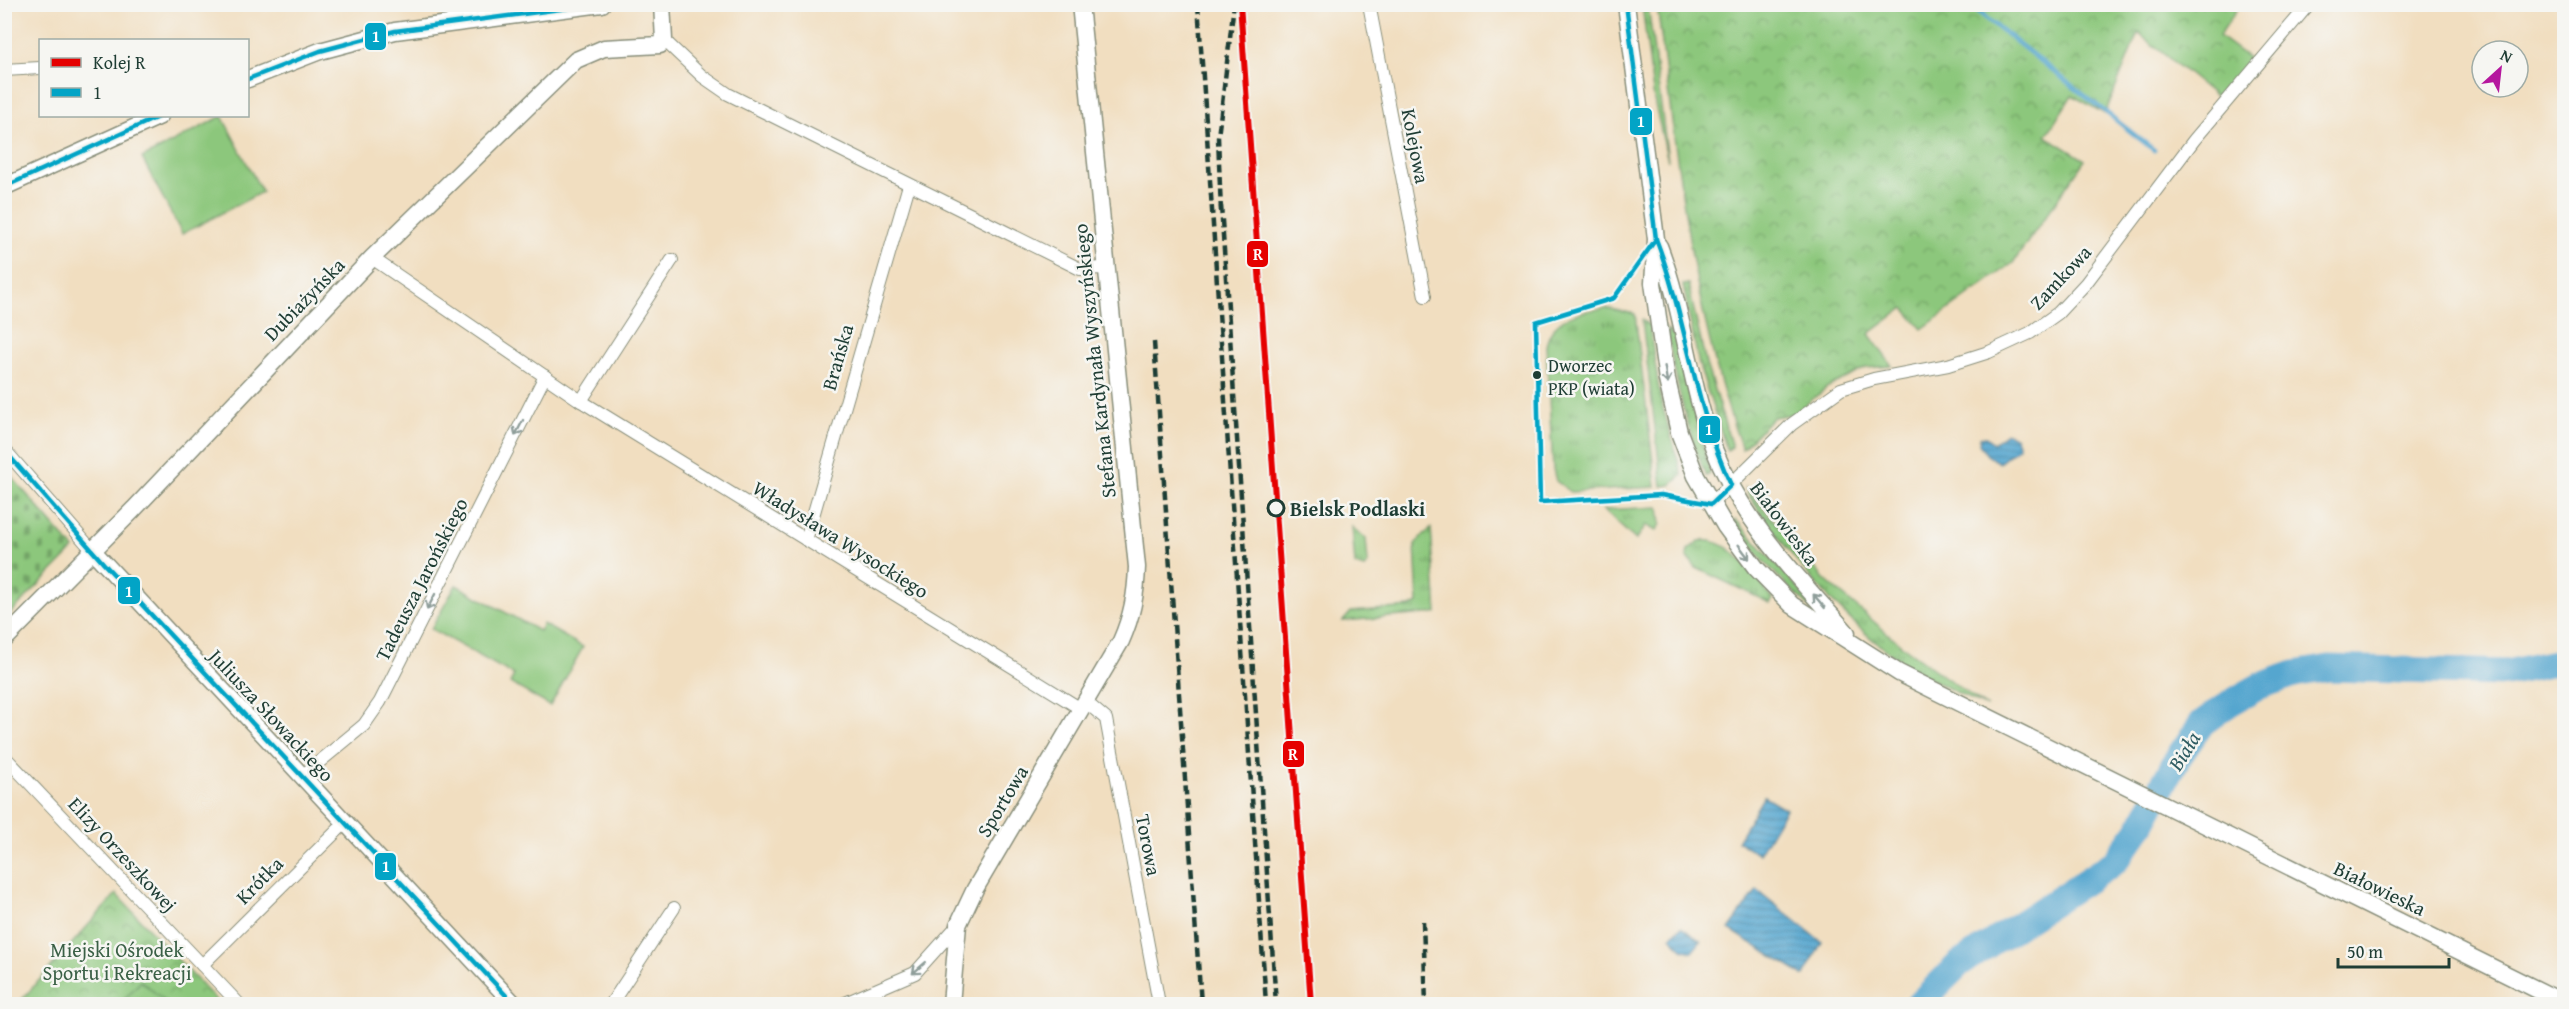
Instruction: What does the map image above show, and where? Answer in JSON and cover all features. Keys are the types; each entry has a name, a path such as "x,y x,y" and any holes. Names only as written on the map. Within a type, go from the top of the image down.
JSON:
{"street":[{"path":"453,21 462,4"},
{"path":"662,4 664,40 702,76 728,94 1080,269 1105,268"},
{"name":"Stefana Kardynała Wyszyńskiego","path":"1080,4 1137,567 1136,594 1131,618 1121,641 1084,705"},
{"name":"Kolejowa","path":"1369,4 1425,296"},
{"name":"Białowieska","path":"1626,4 1656,238 1653,283 1667,380 1679,432 1711,504 1756,568 1792,605 1899,673 1969,710 2565,1003"},
{"name":"Zamkowa","path":"1711,504 1792,424 1841,389 1874,379 1948,365 1989,352 2030,333 2058,314 2086,284 2194,140 2309,4"},
{"path":"249,79 320,51 366,37 453,21 489,9 592,5"},
{"name":"Dubiażyńska","path":"4,640 93,551 372,258 576,60 604,48 660,45 664,40"},
{"path":"4,70 39,68"},
{"path":"4,187 151,117"},
{"name":"Brańska","path":"806,540 909,185"},
{"name":"Białowieska","path":"1656,238 1672,281 1701,406 1714,449 1731,485 1777,553 1857,645"},
{"name":"Władysława Wysockiego","path":"372,258 581,401 806,540 1084,705"},
{"path":"581,401 672,260"},
{"name":"Tadeusza Jarońskiego","path":"301,777 364,725 380,702 545,376"},
{"name":"Juliusza Słowackiego","path":"4,449 93,551 514,1005"},
{"name":"Sportowa","path":"843,1005 915,973 958,925 975,889 1084,705"},
{"name":"Torowa","path":"1084,705 1106,719 1159,1005"},
{"name":"Elizy Orzeszkowej","path":"4,756 239,1005"},
{"name":"Krótka","path":"202,965 345,823"},
{"path":"610,1005 674,908"},
{"name":"Sportowa","path":"951,1005 958,925"}],"green space":[{"path":"1642,5 1648,5 1668,161 1654,100"},
{"path":"1657,5 2240,5 2219,36 2251,60 2219,99 2138,33 2105,114 2072,95 2046,136 2085,160 2013,263 1922,329 1904,308 1869,334 1892,366 1866,368 1828,387 1794,414 1773,417 1742,449 1724,395 1698,285 1679,173"},
{"path":"223,117 262,192 182,234 142,158"},
{"path":"1688,284 1706,364 1732,447 1727,450 1699,365 1683,285"},
{"path":"1606,308 1635,314 1656,487 1571,492 1556,481 1553,469 1546,346 1554,328 1568,317 1577,313"},
{"path":"1642,320 1649,325 1661,401 1682,475 1671,485 1662,486"},
{"path":"1667,329 1676,338 1710,474 1706,476 1682,404"},
{"path":"5,469 74,549 4,619"},
{"path":"1746,488 1825,580 1906,649 1987,707 1921,674 1870,637 1824,593 1803,569 1764,518"},
{"path":"1659,507 1661,524 1656,531 1646,525 1636,540 1603,510"},
{"path":"1736,520 1826,619 1824,620 1811,609 1764,562 1732,523"},
{"path":"1352,527 1366,539 1368,563 1364,568 1355,565"},
{"path":"1431,528 1437,613 1343,621 1351,612 1411,607 1418,603 1415,544"},
{"path":"1699,541 1711,541 1732,551 1773,599 1770,603 1696,568 1687,556 1688,550"},
{"path":"456,585 539,631 543,624 583,647 550,706 510,683 514,675 431,629"},
{"name":"Miejski Ośrodek Sportu i Rekreacji","path":"116,894 220,1004 18,1004"},
{"path":"141,981 168,1004 120,1004"}],"water":[{"path":"2007,433 2016,438 2019,447 1999,463 1987,455 1979,444 1980,437 1986,437 1993,443"},
{"path":"1764,796 1786,809 1759,854 1737,841"},
{"path":"1757,890 1822,942 1804,976 1729,929"},
{"path":"1681,927 1701,941 1692,952 1682,949 1671,937"}],"waterway":[{"path":"1968,4 2154,150"},
{"name":"Biała","path":"1919,1004 1959,964 2115,862 2140,828 2177,759 2202,723 2230,703 2260,686 2294,674 2329,668 2506,673 2564,661"}],"railway":[{"path":"1198,4 1266,1004"},
{"path":"1221,212 1218,137 1234,4"},
{"path":"1221,206 1276,1004"},
{"path":"1154,342 1201,1004"},
{"path":"1423,921 1426,1004"}],"rail line":[{"name":"R","path":"1240,4 1311,1004"}],"transit line":[{"name":"1","path":"249,79 320,51 395,31 598,4"},
{"name":"1","path":"1626,4 1656,239"},
{"name":"1","path":"4,187 158,117"},
{"name":"1","path":"1656,239 1676,301 1708,425 1731,485 1711,504 1661,495 1540,502 1536,322 1614,298 1656,239"},
{"name":"1","path":"4,450 104,564 514,1004"}],"place":[{"name":"Dworzec PKP (wiata)","path":"1537,375"},
{"name":"Bielsk Podlaski","path":"1276,508"}]}
